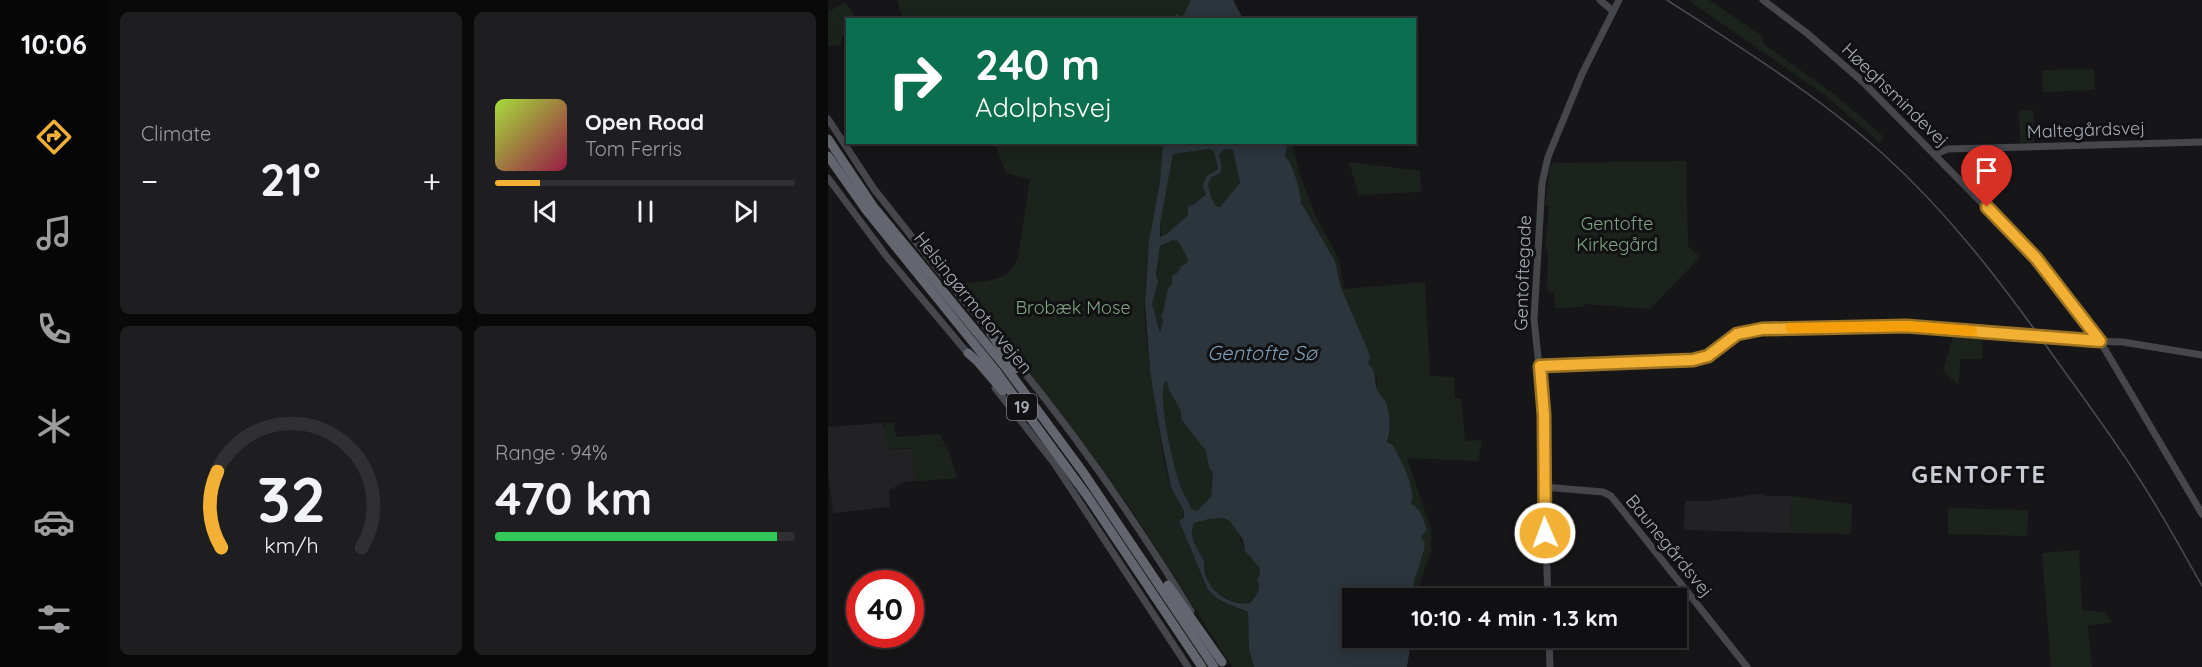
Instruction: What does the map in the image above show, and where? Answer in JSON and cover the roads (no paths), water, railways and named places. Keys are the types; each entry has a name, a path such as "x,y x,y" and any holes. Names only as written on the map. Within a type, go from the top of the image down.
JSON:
{"highway":[{"name":"Helsingørmotorvejen","path":"828,139 873,206 1007,369 1133,544 1141,548 1221,665"},
{"name":"Helsingørmotorvejen","path":"828,156 873,219 996,371 1088,497 1202,667"},
{"path":"984,323 1085,468 1083,472"},
{"path":"968,353 996,382 1038,434 1045,439"}],"street":[{"path":"1600,0 1613,11"},
{"name":"Gentoftegade","path":"1548,588 1544,415 1535,336 1534,300 1540,203 1545,166 1582,74 1619,0"},
{"name":"Høeghsmindevej","path":"1763,0 1833,54 2036,258 2100,341 2202,514"},
{"path":"828,119 874,189 1068,430 1128,513 1221,665"},
{"name":"Maltegårdsvej","path":"1935,154 1948,149 2202,142"},
{"path":"828,178 887,257 968,353 1054,463 1188,667"},
{"path":"1540,366 1693,360 1708,356 1737,334 1762,329 1906,326 2123,342 2202,355"},
{"name":"Baunegårdsvej","path":"1544,487 1603,492 1611,496 1748,667"},
{"path":"1549,648 1550,667"}],"water":[{"path":"1191,0 1233,0 1242,18 1182,18"},
{"name":"Gentofte Sø","path":"1163,144 1288,144 1285,156 1296,178 1301,204 1335,261 1341,288 1370,357 1368,363 1375,374 1377,389 1387,406 1390,422 1387,442 1393,445 1404,466 1410,482 1411,504 1419,511 1427,530 1421,537 1425,543 1424,550 1412,588 1342,588 1342,648 1410,648 1407,667 1254,667 1249,650 1248,612 1220,600 1207,588 1179,521 1184,517 1184,511 1171,487 1161,438 1150,371 1145,303 1149,242 1160,181","holes":["1209,149 1214,151 1218,169 1207,176 1202,186 1206,194 1193,205 1188,206 1188,215 1167,234 1160,237 1160,224 1173,154","1224,149 1233,150 1240,183 1220,207 1217,207 1211,198 1208,184 1211,178 1220,173 1222,167 1219,155","1173,240 1178,241 1188,259 1186,264 1172,276 1172,283 1169,286 1161,316 1163,322 1160,332 1152,304 1158,282 1156,274 1160,246","1165,381 1181,411 1181,419 1206,451 1209,468 1213,473 1211,497 1197,511 1191,509 1181,488 1167,434 1163,403","1224,518 1230,521 1243,540 1245,551 1259,567 1260,575 1257,579 1259,589 1250,603 1228,600 1216,592 1208,580 1203,559 1194,542 1192,528 1194,523"]}],"tram line":[{"path":"1667,0 1778,72 1831,111 1882,153 1931,201 1996,278 2099,420 2148,493 2202,586"}],"district":[{"name":"GENTOFTE","path":"1979,475"}],"park label":[{"name":"Gentofte Kirkegård","path":"1617,234"},
{"name":"Brobæk Mose","path":"1073,308"}]}
